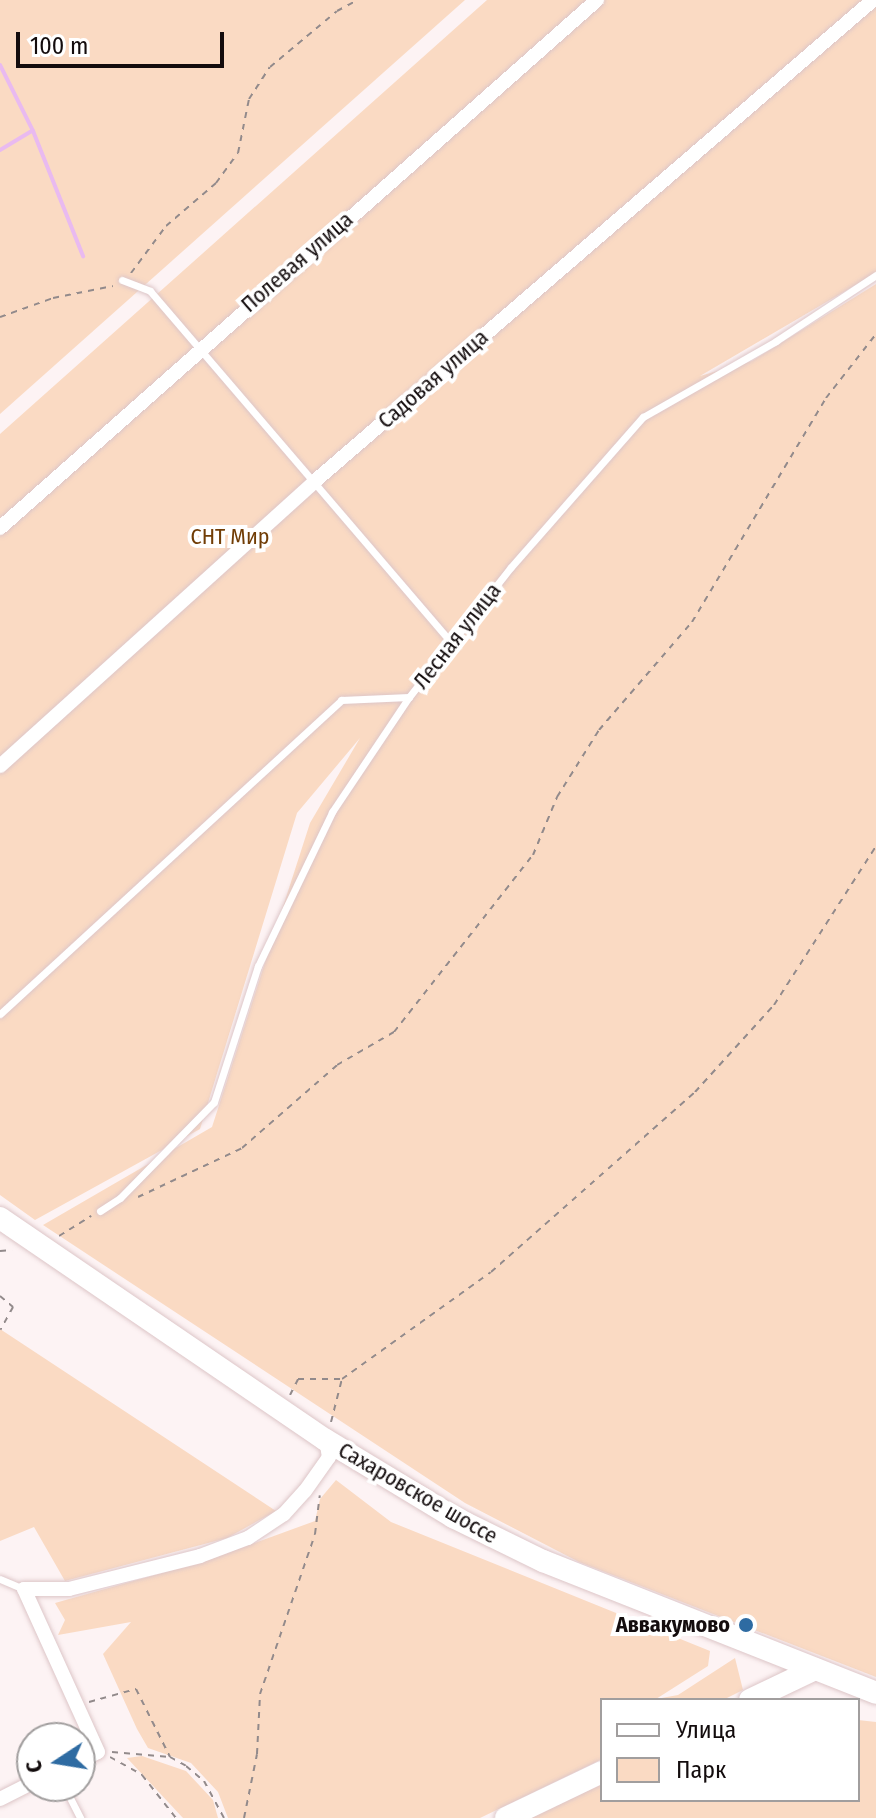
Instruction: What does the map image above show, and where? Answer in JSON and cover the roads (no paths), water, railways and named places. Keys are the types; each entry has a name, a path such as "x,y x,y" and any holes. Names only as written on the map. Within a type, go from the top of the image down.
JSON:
{"main road":[{"name":"Сахаровское шоссе","path":"0,1218 282,1411 453,1517 543,1561 876,1693"},
{"path":"754,1698 815,1669"},
{"path":"506,1818 600,1773"}],"street":[{"name":"Полевая улица","path":"0,528 199,348 597,0"},
{"name":"Садовая улица","path":"0,766 315,481 873,0"},
{"path":"84,1722 24,1589 69,1589 240,1541 284,1514 329,1457 326,1440"}],"lane":[{"name":"Лесная улица","path":"0,1014 341,700 409,697 453,645 511,567 643,417 776,341 876,275"},
{"path":"122,280 150,291 453,645"},
{"path":"100,1211 120,1198 214,1102 264,952 332,812 409,697"},
{"path":"0,1590 4,1580 24,1589"}],"waterway":[{"path":"0,65 33,131 83,256"},
{"path":"0,150 32,131"}],"place":[{"name":"Аввакумово","path":"746,1625"}],"park label":[{"name":"СНТ Мир","path":"230,537"}]}
